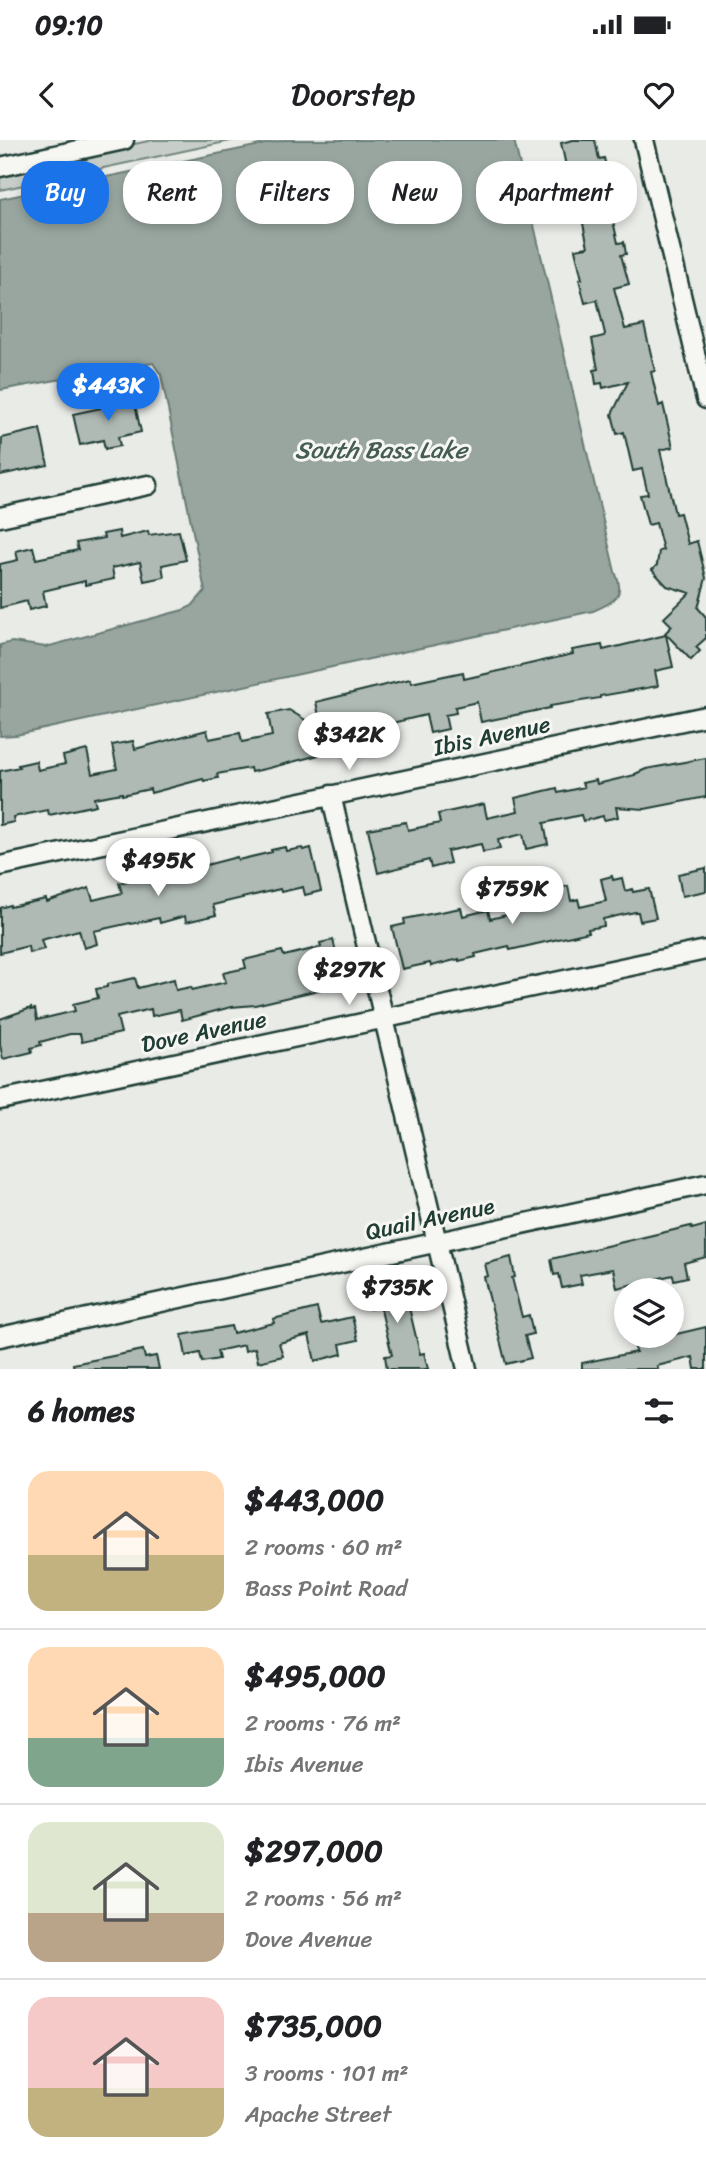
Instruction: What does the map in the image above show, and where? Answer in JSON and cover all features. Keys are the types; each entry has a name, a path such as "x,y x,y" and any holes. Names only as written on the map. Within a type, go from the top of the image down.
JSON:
{"street":[{"path":"0,167 124,140"},
{"path":"644,140 706,399"},
{"path":"0,517 148,485"},
{"name":"Ibis Avenue","path":"0,866 706,716"},
{"path":"331,795 467,1369"},
{"name":"Dove Avenue","path":"0,1101 706,950"},
{"name":"Quail Avenue","path":"0,1337 706,1184"}],"shaded area":[{"path":"153,140 235,140 136,161 123,161 123,164 109,167 109,161 56,161"},
{"path":"21,168 21,186 0,190 0,173"}],"water":[{"name":"South Bass Lake","path":"284,140 514,140 519,161 476,161 476,224 534,224 618,580 619,593 613,601 593,611 16,735 0,736 0,645 12,642 46,647 183,610 192,606 205,591 161,375 153,363 0,390 0,199 21,195 21,224 109,224 109,176 123,173 123,224 222,224 222,161 183,161"}],"building":[{"path":"595,140 599,159 604,158 605,161 565,161 561,143"},
{"path":"583,224 614,224 618,243 624,242 626,254 621,255 629,284 614,288 625,329 644,325 655,371 651,372 659,406 663,404 673,447 660,450 675,514 680,513 688,544 697,541 706,578 698,608 706,617 706,638 696,647 700,651 691,660 665,633 672,626 664,618 690,593 667,586 652,570 657,565 659,551 663,550 656,523 648,525 640,495 648,494 642,469 633,471 624,432 617,434 612,414 628,382 603,388 602,383 596,384 594,370 598,369 592,339 605,334 597,300 585,303 575,249 588,247"},
{"path":"118,396 119,404 134,400 141,432 118,437 120,446 105,449 103,440 80,445 73,414 101,408 99,399"},
{"path":"40,429 48,465 0,475 2,438"},
{"path":"119,531 120,538 148,531 149,535 179,531 186,560 162,565 164,577 144,581 140,562 112,568 114,579 85,585 85,581 43,591 46,606 29,610 27,601 0,608 0,564 18,560 16,551 33,547 36,559 78,550 76,543 104,538 103,534"},
{"path":"666,635 673,667 655,671 658,686 481,722 477,702 455,707 456,713 445,715 448,729 430,733 426,715 392,723 396,741 354,749 353,745 251,772 250,768 217,774 218,778 203,779 151,793 150,789 94,798 96,805 49,815 48,810 13,817 14,822 0,825 0,771 19,767 18,765 36,761 38,770 65,764 63,756 87,750 92,774 117,769 112,745 133,741 135,749 207,730 209,739 240,733 242,742 272,736 268,714 289,710 322,730 316,702 410,679 411,683 463,672 464,679 573,654 572,650 602,645 603,650"},
{"path":"706,758 706,797 645,809 616,807 618,817 604,820 603,816 583,821 581,815 544,823 548,844 526,849 523,834 498,840 500,849 483,852 481,844 447,851 450,863 431,868 429,860 378,873 368,829 406,822 408,830 440,823 438,814 484,804 487,818 518,811 515,798 557,788 558,793 584,787 582,783 596,780 597,784 635,775 646,769"},
{"path":"285,847 286,851 311,848 321,891 305,895 303,887 281,892 280,889 213,905 216,915 186,922 185,916 160,923 159,918 94,931 97,944 84,948 79,930 41,940 44,949 29,953 28,946 0,953 0,908 46,899 47,902 89,888 93,900 122,893 119,883 237,857 238,860"},
{"path":"706,868 706,891 682,896 678,874"},
{"path":"612,876 613,880 622,878 625,891 649,889 656,918 640,921 638,912 635,912 603,919 604,926 588,929 589,932 510,950 509,946 475,954 476,957 459,961 402,969 392,927 405,924 404,919 461,908 463,916 488,910 490,919 515,913 515,909 552,901 550,890 568,886 571,901 578,899 580,907 606,901 601,879"},
{"path":"333,940 344,984 182,1020 180,1010 152,1016 151,1009 117,1017 121,1033 82,1042 80,1034 70,1034 40,1042 41,1045 31,1048 32,1052 3,1059 0,1019 31,1008 35,1009 37,1020 75,1011 73,1004 98,998 96,989 135,978 138,988 174,979 176,990 191,987 192,990 226,982 223,973 246,968 244,960 282,951 284,956 321,947 320,943"},
{"path":"706,1225 706,1257 684,1263 687,1277 674,1278 673,1275 660,1278 615,1278 613,1269 580,1275 582,1284 562,1288 559,1274 554,1275 551,1259 691,1226 692,1229"},
{"path":"511,1257 515,1277 512,1278 522,1317 529,1315 533,1334 525,1336 531,1358 506,1364 484,1277 488,1276 485,1264"},
{"path":"402,1278 420,1354 424,1353 428,1369 387,1369 385,1356 392,1355 380,1306 370,1309 365,1288"},
{"path":"317,1308 321,1324 352,1317 358,1340 340,1344 342,1354 315,1361 309,1335 279,1343 283,1356 258,1362 255,1348 245,1351 244,1345 217,1351 219,1359 202,1362 200,1353 186,1356 182,1335 231,1326 233,1333 274,1323 273,1319"},
{"path":"706,1327 706,1369 695,1369 693,1357 657,1366 658,1369 582,1369 582,1363 636,1352 635,1348 684,1348 684,1332"},
{"path":"143,1350 145,1358 156,1356 159,1369 74,1369 73,1364"}]}
